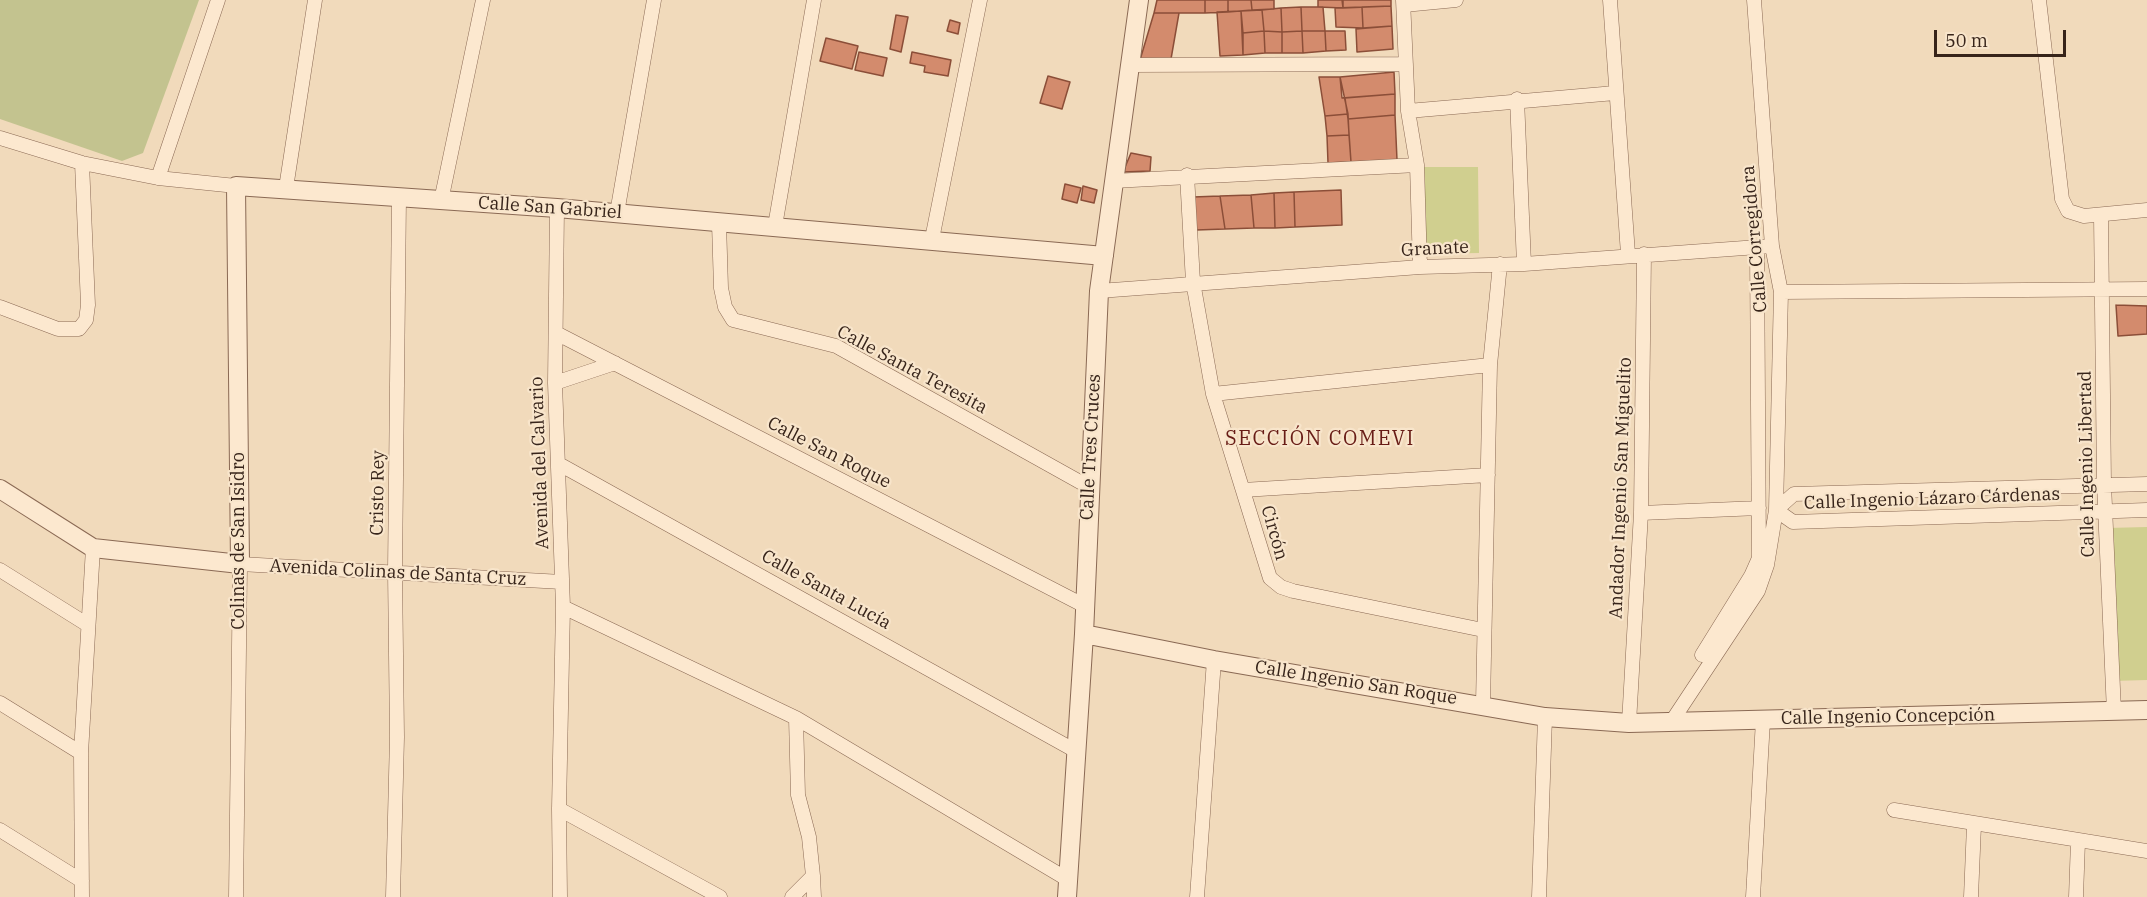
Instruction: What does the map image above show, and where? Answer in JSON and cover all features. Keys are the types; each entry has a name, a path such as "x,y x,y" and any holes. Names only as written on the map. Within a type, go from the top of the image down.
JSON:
{"street":[{"path":"158,178 218,0"},
{"path":"286,188 315,0"},
{"path":"441,201 483,0"},
{"path":"617,213 654,0"},
{"path":"775,226 814,0"},
{"path":"932,239 980,0"},
{"name":"Calle Tres Cruces","path":"1067,888 1074,750 1084,634 1099,291 1139,0"},
{"path":"1420,267 1417,165 1408,111 1404,3 1456,0"},
{"path":"1610,0 1628,254"},
{"name":"Calle Corregidora","path":"1672,722 1758,591 1767,565 1776,510 1781,292 1772,246 1754,0"},
{"path":"2039,0 2062,199 2068,211 2084,216 2147,210"},
{"path":"1130,65 1406,64"},
{"path":"1408,111 1517,99 1615,93"},
{"path":"1517,99 1524,264"},
{"name":"Calle San Gabriel","path":"0,138 82,163 158,178 236,186 557,208 932,239 1104,256"},
{"path":"0,307 58,329 79,329 86,320 88,305 82,163"},
{"path":"1113,180 1417,165"},
{"name":"Circón","path":"1187,175 1193,282 1213,394 1267,572 1281,587 1483,630"},
{"name":"Colinas de San Isidro","path":"236,186 240,564 236,897"},
{"name":"Cristo Rey","path":"393,897 397,737 395,571 399,197"},
{"name":"Avenida del Calvario","path":"557,208 555,383 563,607 559,808 560,897"},
{"name":"Calle Ingenio Libertad","path":"2101,215 2104,484 2114,712"},
{"name":"Calle Santa Teresita","path":"719,223 721,288 727,312 733,320 836,346 1089,487"},
{"name":"Granate","path":"1099,291 1193,282 1420,267 1524,264 1628,254 1644,255 1772,246"},
{"path":"1702,655 1758,563 1757,248"},
{"name":"Andador Ingenio San Miguelito","path":"1629,723 1641,513 1644,255"},
{"path":"1483,704 1490,365 1500,264"},
{"path":"1781,292 2147,289"},
{"name":"Calle San Roque","path":"556,333 1085,606"},
{"path":"555,383 615,363"},
{"path":"1213,394 1490,365"},
{"name":"Calle Santa Lucía","path":"559,464 1074,750"},
{"path":"1243,490 1488,475"},
{"name":"Calle Ingenio Lázaro Cárdenas","path":"2147,484 1794,494 1776,510 1793,522 2147,510"},
{"name":"Avenida Colinas de Santa Cruz","path":"0,489 93,548 240,564 562,582"},
{"path":"1641,513 1759,508"},
{"path":"82,897 81,753 93,548"},
{"path":"0,570 88,625"},
{"path":"563,607 796,718 1067,888"},
{"name":"Calle Ingenio San Roque","path":"1084,634 1214,660 1483,704 1545,717 1629,723"},
{"path":"1197,897 1214,660"},
{"path":"0,703 81,753"},
{"name":"Calle Ingenio Concepción","path":"1629,723 2147,710"},
{"path":"1539,897 1545,717"},
{"path":"796,718 798,795 809,837 814,897"},
{"path":"1753,897 1763,720"},
{"path":"559,808 720,897"},
{"path":"1894,810 1974,825 2147,851"},
{"path":"1971,897 1974,825"},
{"path":"0,830 82,881"},
{"path":"2076,897 2078,841"},
{"path":"792,897 813,876"}],"shaded area":[{"path":"1424,167 1478,167 1479,253 1425,254"},
{"path":"2147,527 2147,680 2112,681 2107,528"}],"green space":[{"path":"0,0 199,0 143,153 122,161 0,119"}],"building":[{"path":"1157,0 1205,0 1205,13 1154,13"},
{"path":"1205,0 1228,0 1228,12 1205,13"},
{"path":"1228,0 1251,0 1252,10 1228,12"},
{"path":"1251,0 1274,0 1274,9 1252,10"},
{"path":"1318,0 1342,0 1343,8 1318,7"},
{"path":"1343,0 1391,0 1391,6 1343,8"},
{"path":"1391,6 1392,26 1363,28 1362,7"},
{"path":"1301,7 1302,31 1282,32 1281,8"},
{"path":"1301,7 1323,7 1325,31 1302,31"},
{"path":"1362,7 1363,28 1336,27 1335,8"},
{"path":"1281,8 1282,32 1264,31 1262,10"},
{"path":"1262,10 1264,31 1243,33 1241,11"},
{"path":"1241,11 1243,55 1220,56 1217,12"},
{"path":"1154,13 1179,13 1171,59 1140,60"},
{"path":"896,15 908,17 901,52 890,49"},
{"path":"950,20 960,23 958,34 947,31"},
{"path":"1392,26 1393,49 1357,52 1356,29"},
{"path":"1264,31 1265,53 1243,55 1243,33"},
{"path":"1264,31 1282,32 1282,53 1265,53"},
{"path":"1302,31 1303,53 1282,53 1282,32"},
{"path":"1302,31 1325,31 1326,51 1303,53"},
{"path":"1325,31 1345,31 1346,50 1326,51"},
{"path":"826,38 858,46 852,69 820,61"},
{"path":"859,52 887,58 883,76 855,70"},
{"path":"912,52 951,60 948,76 924,72 925,66 910,63"},
{"path":"1394,72 1395,94 1342,98 1340,77"},
{"path":"1048,76 1070,82 1062,109 1040,103"},
{"path":"1319,77 1340,77 1348,114 1325,116"},
{"path":"1395,94 1395,115 1348,119 1345,98"},
{"path":"1348,114 1349,135 1327,136 1325,116"},
{"path":"1395,115 1397,160 1351,162 1348,119"},
{"path":"1349,135 1351,162 1328,163 1327,136"},
{"path":"1131,153 1151,157 1150,171 1123,172"},
{"path":"1065,184 1081,188 1077,203 1062,199"},
{"path":"1083,186 1097,190 1094,203 1081,200"},
{"path":"1341,190 1342,225 1295,227 1294,192"},
{"path":"1294,192 1295,227 1275,228 1274,193"},
{"path":"1274,193 1275,228 1254,228 1251,195"},
{"path":"1251,195 1254,228 1225,229 1220,196"},
{"path":"1220,196 1225,229 1196,230 1193,197"},
{"path":"2116,305 2147,306 2147,334 2118,336"}],"district":[{"name":"SECCIÓN COMEVI","path":"1320,439"}]}
